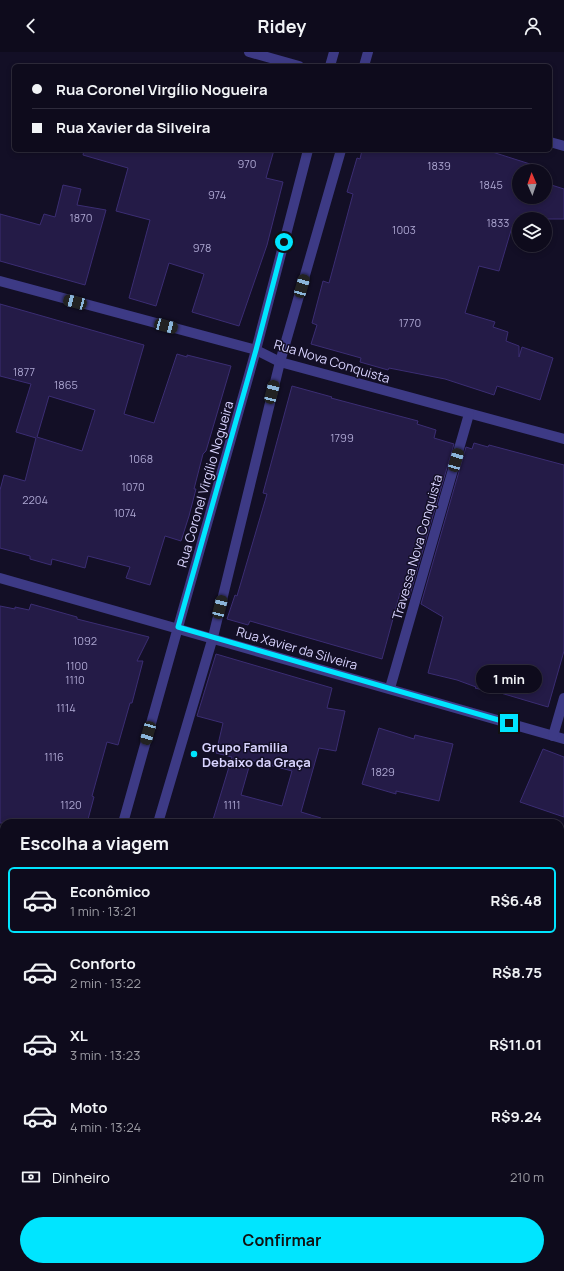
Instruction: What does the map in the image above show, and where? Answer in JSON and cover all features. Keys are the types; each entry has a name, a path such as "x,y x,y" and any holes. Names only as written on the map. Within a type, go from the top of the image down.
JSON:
{"street":[{"path":"249,52 292,64"},
{"path":"331,64 334,52"},
{"path":"365,64 368,52"},
{"path":"552,143 564,146"},
{"name":"Rua Coronel Virgílio Nogueira","path":"124,819 256,350 307,152"},
{"path":"159,819 213,637 280,362 339,152"},
{"name":"Rua Nova Conquista","path":"0,281 256,350 280,362 564,439"},
{"name":"Travessa Nova Conquista","path":"390,688 469,414"},
{"name":"Rua Xavier da Silveira","path":"0,578 178,627 564,739"},
{"path":"554,736 564,698"}],"building":[{"path":"84,152 273,152 266,178 283,182 267,245 239,326 192,312 204,274 169,263 156,306 129,298 150,220 116,211 128,168 83,155"},
{"path":"362,152 492,152 530,164 512,164 512,204 552,204 552,185 564,189 564,219 552,219 552,212 512,212 512,227 499,271 479,266 465,313 495,322 493,327 508,332 506,341 519,346 519,357 522,347 553,358 540,400 497,386 494,395 445,379 389,368 388,370 360,362 361,358 311,344 317,325 312,323 323,281 329,283 353,194 347,192 357,158 360,159"},
{"path":"63,185 81,189 77,205 106,210 85,285 0,261 0,214 40,225 44,214 55,217"},
{"path":"0,304 144,345 124,414 154,423 177,354 231,366 206,451 203,454 194,489 196,489 181,541 165,536 150,585 126,578 130,567 88,556 85,568 52,559 51,565 30,559 30,556 0,548 0,490 4,475 25,481 36,438 16,432 31,384 0,376","holes":["49,396 95,410 82,451 37,437"]},
{"path":"292,386 418,421 417,424 436,430 434,438 454,444 409,598 400,593 382,659 250,621 248,625 227,619 235,595 237,596 267,494 263,493"},
{"path":"474,443 488,447 489,445 564,465 564,651 548,707 494,691 494,693 475,688 476,687 457,680 428,673 443,617 421,604 466,447 472,449"},
{"path":"31,604 77,617 77,619 149,637 137,661 143,661 132,703 130,703 118,745 107,742 92,796 94,797 88,819 0,819 0,606 29,610"},
{"path":"216,654 332,688 327,708 345,711 336,751 319,748 301,812 321,819 213,819 232,757 216,753 223,723 197,716","holes":["251,760 292,771 282,806 241,795"]},
{"path":"379,728 414,739 415,735 453,744 439,801 396,791 396,794 362,784"},
{"path":"543,749 564,757 564,817 520,802"}],"place":[{"name":"Grupo Familia Debaixo da Graça","path":"194,754"}],"route":[{"path":"284,242 256,350 178,627 509,723"}]}
